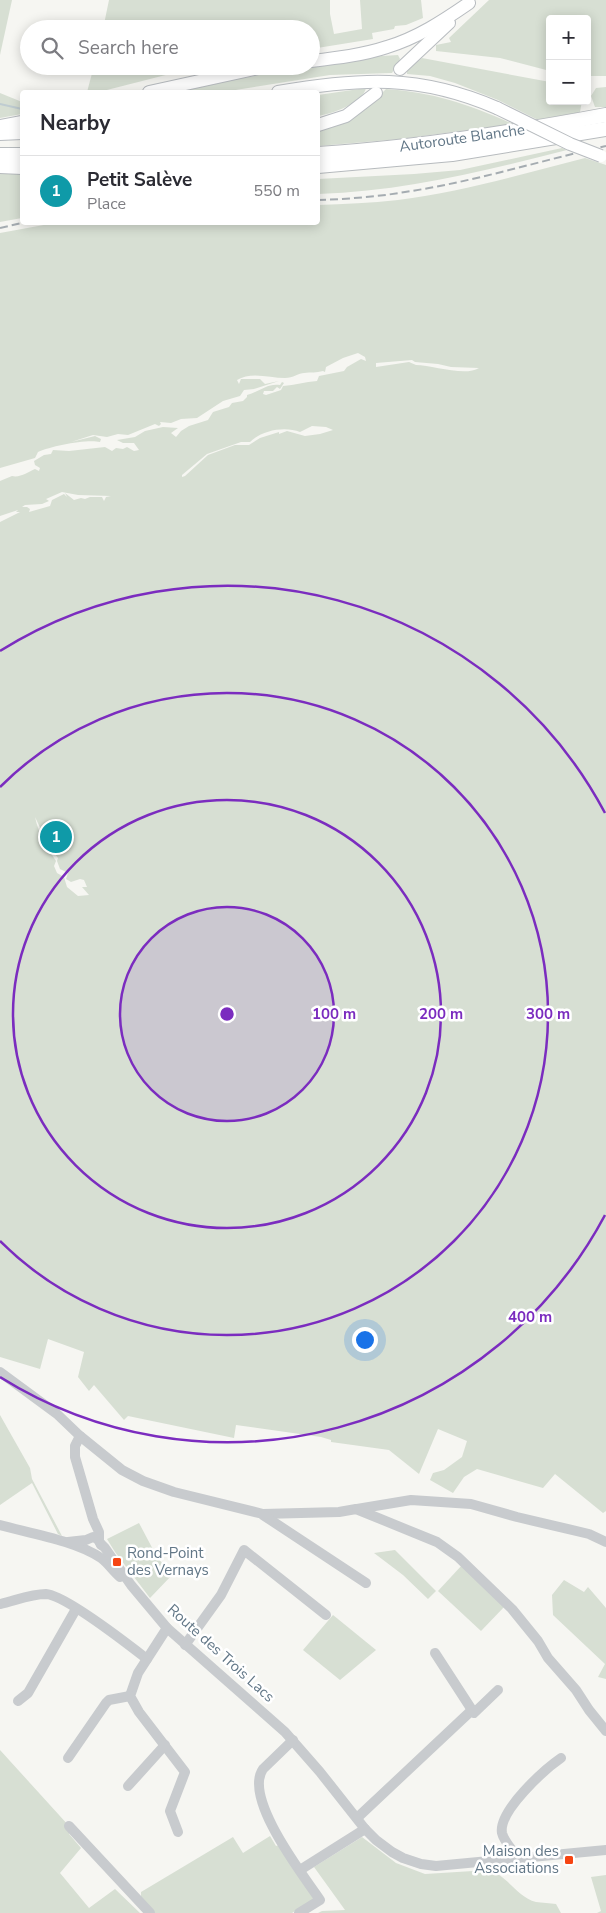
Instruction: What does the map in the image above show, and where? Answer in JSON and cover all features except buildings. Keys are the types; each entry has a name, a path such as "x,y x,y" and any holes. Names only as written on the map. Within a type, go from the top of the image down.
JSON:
{"highway":[{"name":"Autoroute Blanche","path":"320,154 384,149 457,140 606,115"},
{"name":"Autoroute Blanche","path":"320,166 480,151 606,129"},
{"path":"0,154 20,155"},
{"path":"0,166 20,167"}],"main road":[{"path":"320,60 392,46 434,26 470,1"},
{"path":"400,69 470,1"},
{"path":"158,90 223,75"},
{"path":"291,90 337,83 394,81 419,83 471,97 570,144 603,157"},
{"path":"320,124 346,116 376,93"},
{"path":"0,126 20,122"},
{"path":"0,136 20,132"},
{"path":"0,136 20,139"}],"street":[{"path":"0,1364 4,1375 57,1414 80,1436 122,1470 143,1482 174,1492 263,1514 339,1512 411,1500 471,1504 589,1534 606,1542"},
{"path":"0,1525 62,1542 92,1544 94,1519 75,1457 75,1446 80,1436"},
{"path":"356,1509 430,1538 458,1557 512,1609 606,1731"},
{"path":"263,1514 366,1583"},
{"name":"Route des Trois Lacs","path":"92,1544 105,1548 131,1585 167,1628 265,1713 293,1740 365,1829 392,1852 421,1864 450,1866 606,1850"},
{"path":"185,1645 225,1587 244,1550 326,1615"},
{"path":"0,1604 46,1594 57,1598 100,1624 147,1659"},
{"path":"18,1701 28,1693 76,1609"},
{"path":"167,1628 138,1673 130,1696 139,1712 185,1772 170,1811 178,1832"},
{"path":"435,1654 474,1713 498,1690"},
{"path":"68,1758 109,1700 130,1696"},
{"path":"357,1818 472,1710"},
{"path":"293,1740 263,1769 260,1779 262,1803 276,1832 320,1900 300,1913"},
{"path":"128,1786 165,1745"},
{"path":"518,1859 503,1835 503,1822 529,1786 546,1768 561,1758"},
{"path":"70,1826 150,1913"},
{"path":"300,1870 365,1829"}],"shaded area":[{"path":"0,0 12,0 0,55"},
{"path":"109,0 330,0 330,14 334,34 362,29 360,0 421,0 423,18 406,25 395,26 394,29 372,33 373,39 320,48 320,20 105,20"},
{"path":"489,0 606,0 606,76 591,76 591,15 546,15 546,70 500,58 436,51 436,45 451,42 449,38"},
{"path":"398,55 400,59 392,73 330,75 236,90 182,90 260,75 320,75 320,65 366,57"},
{"path":"422,58 546,81 546,105 581,105 580,112 538,120 498,100 455,83 430,76 407,74 407,70"},
{"path":"92,75 166,75 107,90 88,90"},
{"path":"606,87 606,107 595,107 591,96 596,88"},
{"path":"366,88 364,93 353,103 331,113 320,116 320,95"},
{"path":"386,89 420,93 451,100 513,124 400,139 320,146 320,129 371,104"},
{"path":"0,93 20,101 20,114 0,118"},
{"path":"562,148 567,150 444,179 382,189 320,194 320,179 460,170"},
{"path":"585,158 606,165 606,1511 603,1513 555,1474 543,1488 477,1469 464,1477 453,1493 430,1480 433,1473 444,1470 462,1457 467,1441 438,1429 419,1474 389,1450 331,1442 331,1440 321,1437 236,1425 234,1438 128,1416 124,1420 94,1385 89,1391 78,1377 84,1352 48,1339 40,1369 0,1357 0,522 20,512 16,512 18,510 0,516 0,481 35,469 39,471 40,468 35,465 34,461 44,455 51,454 53,450 69,451 105,447 112,451 116,448 123,449 127,447 134,451 139,450 134,443 123,443 117,440 135,437 145,431 163,427 178,428 171,433 176,437 189,426 208,420 213,412 229,407 232,403 243,401 247,395 267,386 284,383 280,389 277,387 273,391 264,391 263,394 266,395 281,390 283,386 317,381 319,376 344,371 347,367 361,359 366,361 365,357 358,353 326,367 325,372 302,373 285,378 254,375 242,377 237,380 239,384 241,379 260,379 265,384 279,381 254,389 244,390 240,396 223,401 197,418 181,419 171,423 160,422 159,426 155,424 128,435 118,434 107,437 93,435 71,442 95,436 101,439 100,442 78,442 52,447 38,452 35,458 0,468 0,233 44,225 320,225 320,205 378,202 422,197 492,182","holes":["412,360 451,367 479,368 457,371 416,365 409,362 376,367 376,363","312,426 326,427 333,430 305,436 287,431 279,434 279,432 260,438 249,445 235,445 208,455 182,477 207,454 241,442 250,442 274,430 288,429 300,432","62,492 78,495 111,496 106,497 104,501 102,497 74,500 65,493 67,497 64,494 52,500 50,506 29,512 30,509 22,507 25,505 42,504 49,501 46,499","35,817 48,844 51,845 58,858 57,861 60,869 68,873 66,879 71,882 80,879 84,880 87,887 82,887 89,895 78,896 67,887 64,877 57,873 54,866 56,861 43,840"]},
{"path":"0,173 20,174 20,218 0,222"},
{"path":"0,1415 30,1468 32,1479 62,1536 58,1534 32,1483 0,1505"},
{"path":"139,1523 157,1557 172,1575 150,1598 107,1539"},
{"path":"395,1550 436,1591 428,1599 403,1575 374,1553"},
{"path":"463,1564 505,1606 481,1631 438,1591"},
{"path":"564,1580 584,1592 588,1587 606,1608 606,1679 598,1677 605,1664 553,1615 552,1595"},
{"path":"333,1615 376,1650 340,1680 303,1650"},
{"path":"0,1750 69,1826 69,1834 81,1848 60,1873 89,1908 115,1889 140,1913 0,1913"},
{"path":"270,1836 276,1846 279,1845 314,1899 292,1913 150,1913 141,1897 141,1892 233,1837 243,1853"},
{"path":"362,1837 396,1863 425,1874 489,1870 502,1877 523,1896 536,1902 556,1904 561,1913 318,1913 322,1911 345,1910 314,1867"},
{"path":"606,1875 606,1913 597,1913 601,1911 591,1877"}],"waterway":[{"path":"0,104 20,109"}],"railway":[{"path":"320,200 394,194 430,188 606,146"},
{"path":"0,228 20,223"}],"place":[{"name":"Petit Salève","path":"56,837"},
{"name":"Rond-Point des Vernays","path":"117,1562"},
{"name":"Maison des Associations","path":"569,1860"}]}
